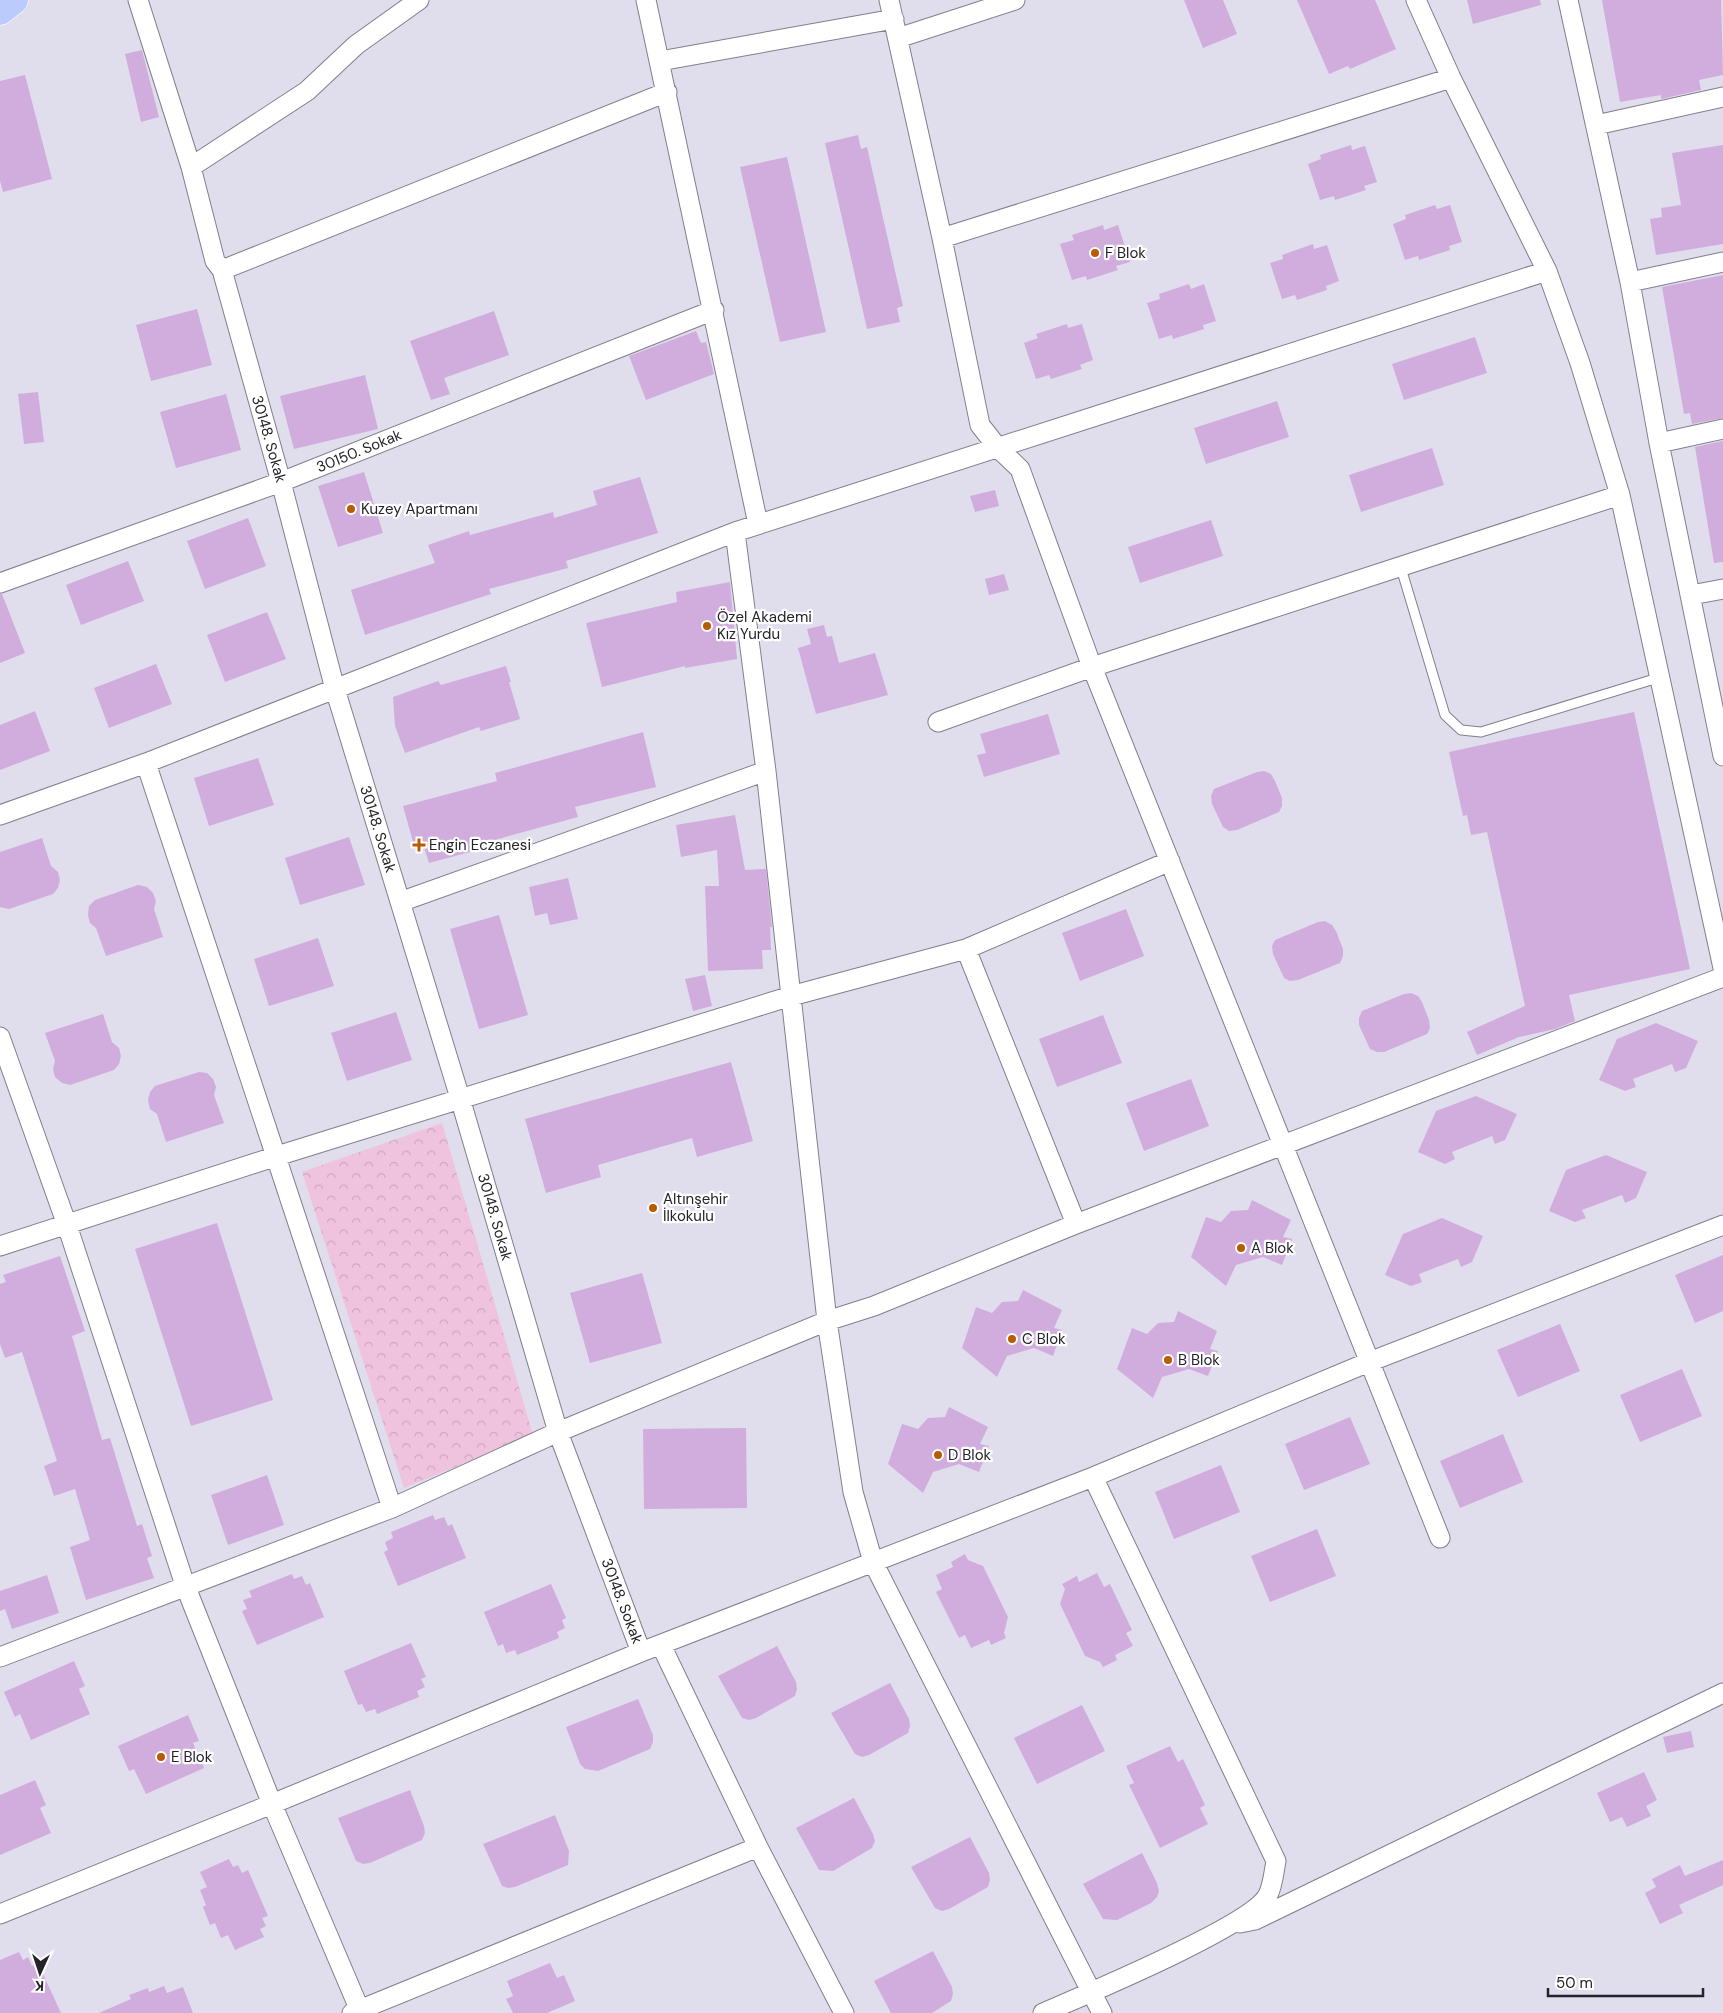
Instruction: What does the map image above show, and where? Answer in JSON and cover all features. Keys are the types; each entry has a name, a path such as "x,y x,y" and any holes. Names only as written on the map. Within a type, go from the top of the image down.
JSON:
{"highway":[{"path":"0,10 14,0"}],"street":[{"name":"30148. Sokak","path":"138,0 191,168 215,261 222,270 281,482 335,689 460,1098 558,1432 641,1652"},
{"path":"191,168 307,91 356,45 419,0"},
{"path":"646,0 714,310 758,524"},
{"path":"889,0 942,238 980,425 998,448 1020,469 1092,667 1284,1146 1368,1362 1440,1538"},
{"path":"898,38 1015,0"},
{"path":"1416,0 1451,78 1547,271 1580,363 1620,495 1661,677 1684,796 1723,968"},
{"path":"1568,0 1630,282 1659,443 1723,756"},
{"path":"660,61 894,19"},
{"path":"942,238 1451,78"},
{"path":"222,270 667,92"},
{"path":"1596,125 1723,97"},
{"path":"1630,282 1723,262"},
{"path":"0,816 146,763 735,532 1547,271"},
{"name":"30150. Sokak","path":"0,583 281,482 714,310"},
{"path":"1659,443 1723,429"},
{"path":"938,722 1092,667 1620,495"},
{"path":"735,532 766,771 827,1321 853,1492 873,1562 1102,2013"},
{"path":"1691,595 1723,589"},
{"path":"146,763 392,1508"},
{"path":"400,902 766,771"},
{"path":"0,1246 460,1098 791,996 966,949 1170,861"},
{"path":"966,949 1076,1224"},
{"path":"0,1657 185,1585 392,1508 558,1432 827,1321 874,1306 1076,1224 1723,977"},
{"path":"0,1036 67,1225 185,1585 272,1804 358,2012 758,1847"},
{"path":"0,1914 641,1652 1093,1477 1368,1362 1723,1225"},
{"path":"1043,2013 1092,1992 1234,1924 1268,1896 1276,1861 1093,1477"},
{"path":"661,1645 758,1847 844,2013"},
{"path":"1234,1924 1255,1920 1723,1693"}],"lane":[{"path":"1400,568 1445,715 1460,730 1481,732 1661,677"}],"green space":[{"path":"442,1123 533,1435 404,1488 302,1172"}],"building":[{"path":"1184,0 1223,0 1237,34 1203,48"},
{"path":"1297,0 1375,0 1396,49 1350,69 1348,66 1329,74"},
{"path":"1467,0 1540,0 1541,5 1473,24"},
{"path":"1602,0 1721,0 1723,75 1699,80 1701,90 1661,99 1661,95 1620,102"},
{"path":"142,50 159,117 141,122 125,54"},
{"path":"25,75 52,179 3,192 0,181 0,81"},
{"path":"858,135 861,149 867,147 903,306 897,308 900,322 867,329 825,143"},
{"path":"1351,145 1352,150 1365,146 1377,182 1364,186 1366,190 1335,200 1334,196 1320,200 1308,164 1321,159 1320,155"},
{"path":"1723,145 1723,244 1656,255 1650,219 1662,217 1661,208 1681,205 1672,153"},
{"path":"787,157 826,332 780,342 740,167"},
{"path":"1435,205 1437,209 1450,205 1462,242 1449,246 1450,250 1419,260 1418,256 1405,260 1393,224 1406,219 1405,215"},
{"name":"F Blok","path":"1103,225 1104,230 1118,225 1130,262 1116,266 1118,270 1087,280 1086,276 1072,280 1060,244 1074,240 1072,235"},
{"path":"1313,244 1314,249 1327,245 1339,281 1326,286 1327,290 1297,300 1295,295 1282,299 1270,263 1283,259 1282,255"},
{"path":"1723,275 1723,418 1692,424 1690,413 1684,414 1662,287"},
{"path":"1189,284 1191,289 1204,284 1216,321 1203,325 1204,329 1173,339 1172,335 1159,339 1147,303 1160,299 1159,294"},
{"path":"197,309 212,365 151,381 136,325"},
{"path":"494,311 509,355 444,378 450,394 431,400 410,341"},
{"path":"1067,324 1068,328 1082,324 1093,360 1080,365 1082,369 1051,379 1049,375 1036,379 1024,343 1038,338 1036,334"},
{"path":"696,331 701,343 706,342 714,374 646,400 629,356"},
{"path":"1475,337 1487,373 1404,400 1392,364"},
{"path":"365,375 378,429 294,449 280,396"},
{"path":"38,392 44,442 24,444 18,394"},
{"path":"226,394 241,450 176,468 160,412"},
{"path":"1277,401 1289,437 1206,464 1194,428"},
{"path":"1723,441 1723,562 1714,563 1695,447"},
{"path":"1432,448 1444,485 1361,512 1349,475"},
{"name":"Kuzey Apartmanı","path":"364,472 383,533 338,547 318,486"},
{"path":"640,477 658,533 566,561 568,568 489,589 491,594 365,635 351,590 435,563 428,545 469,531 470,535 553,512 554,518 597,505 593,491"},
{"path":"995,490 999,506 975,512 970,496"},
{"path":"248,518 266,566 205,589 187,541"},
{"path":"1211,520 1223,556 1140,583 1128,547"},
{"path":"128,561 144,601 81,625 66,585"},
{"path":"1004,574 1009,590 989,595 985,579"},
{"path":"730,582 737,659 685,668 685,666 602,687 586,623 677,602 676,592"},
{"path":"0,594 2,594 25,653 0,663"},
{"path":"267,612 286,659 225,682 207,635"},
{"path":"824,625 827,637 832,636 839,663 875,653 888,695 816,714 798,648 811,644 807,629"},
{"path":"156,664 172,704 109,728 94,688"},
{"path":"506,666 520,719 481,731 479,727 405,753 395,726 393,697 438,681 441,685"},
{"path":"35,711 50,751 0,770 0,725"},
{"path":"1634,712 1690,969 1569,995 1575,1021 1555,1029 1519,1037 1477,1055 1467,1032 1525,1006 1487,832 1471,835 1467,815 1463,816 1449,752"},
{"path":"1048,714 1060,754 984,777 977,755 986,753 980,734"},
{"path":"643,732 656,787 575,807 578,817 484,843 485,848 429,863 424,847 415,849 403,806 497,781 495,773"},
{"path":"258,758 274,805 209,826 194,778"},
{"path":"1264,771 1271,774 1282,798 1282,806 1279,812 1237,830 1229,831 1223,827 1212,804 1211,796 1214,789"},
{"path":"735,815 745,870 766,869 772,927 770,927 771,950 762,950 763,969 708,971 705,886 719,886 717,850 681,857 676,825"},
{"path":"349,837 365,885 300,905 285,858"},
{"path":"42,838 51,866 58,872 60,880 58,888 53,894 9,909 0,907 0,852"},
{"path":"568,878 578,919 550,925 547,913 535,916 529,887"},
{"path":"138,885 147,887 153,893 156,901 154,909 163,937 106,956 96,928 90,923 88,915 89,906 95,900"},
{"path":"1126,909 1144,956 1080,981 1062,933"},
{"path":"499,915 528,1015 479,1029 450,929"},
{"path":"1325,921 1332,925 1336,931 1343,949 1340,963 1298,980 1290,981 1284,978 1273,954 1272,946 1275,940 1318,922"},
{"path":"318,938 334,986 269,1006 254,959"},
{"path":"705,975 712,1006 693,1011 685,979"},
{"path":"1411,993 1418,996 1422,1002 1429,1020 1430,1028 1427,1034 1384,1052 1370,1049 1359,1025 1362,1011"},
{"path":"396,1012 412,1060 347,1081 331,1033"},
{"path":"103,1014 112,1042 119,1048 121,1056 119,1064 114,1070 70,1085 62,1083 55,1077 53,1069 55,1061 45,1033"},
{"path":"1103,1015 1122,1063 1057,1087 1039,1039"},
{"path":"1656,1023 1698,1041 1686,1068 1675,1072 1672,1064 1633,1079 1636,1087 1625,1091 1599,1080 1617,1039"},
{"path":"731,1062 753,1141 697,1157 692,1138 598,1165 601,1177 546,1193 525,1119"},
{"path":"199,1072 207,1073 213,1079 216,1087 214,1095 224,1123 166,1142 157,1114 150,1109 148,1100 150,1092 155,1086"},
{"path":"1191,1079 1209,1126 1144,1151 1126,1103"},
{"path":"1476,1096 1517,1114 1505,1140 1495,1144 1492,1136 1452,1152 1455,1159 1445,1164 1418,1152 1436,1111"},
{"path":"1606,1155 1647,1172 1636,1198 1625,1203 1622,1195 1582,1210 1586,1218 1575,1222 1549,1211 1566,1170"},
{"name":"A Blok","path":"1252,1200 1291,1220 1283,1237 1292,1239 1282,1265 1263,1257 1236,1265 1226,1286 1191,1257 1206,1217 1221,1222 1231,1211 1248,1210"},
{"path":"1442,1218 1483,1236 1472,1262 1461,1267 1458,1259 1419,1274 1422,1282 1411,1286 1385,1275 1403,1234"},
{"path":"217,1223 273,1400 191,1426 135,1249"},
{"path":"1723,1255 1723,1311 1695,1323 1675,1275"},
{"path":"60,1256 85,1331 72,1336 102,1440 110,1438 137,1526 142,1524 152,1556 147,1558 154,1578 86,1600 70,1547 90,1540 75,1489 54,1496 44,1466 57,1461 22,1352 5,1358 0,1344 0,1284 6,1282 3,1275"},
{"path":"642,1273 662,1343 590,1363 570,1293"},
{"name":"C Blok","path":"1023,1290 1062,1310 1054,1328 1062,1330 1053,1356 1034,1348 1007,1356 997,1377 962,1348 976,1307 992,1313 1002,1302 1018,1301"},
{"name":"B Blok","path":"1178,1311 1217,1331 1210,1349 1218,1351 1208,1376 1189,1369 1162,1377 1153,1398 1117,1369 1132,1328 1147,1334 1158,1323 1174,1322"},
{"path":"1560,1324 1580,1371 1518,1397 1497,1350"},
{"path":"1682,1369 1702,1416 1640,1442 1620,1395"},
{"name":"D Blok","path":"949,1407 988,1427 980,1444 989,1446 979,1472 959,1464 933,1472 923,1493 888,1464 902,1424 918,1429 928,1418 945,1417"},
{"path":"1350,1417 1370,1464 1304,1490 1285,1444"},
{"path":"746,1428 747,1508 644,1509 643,1429"},
{"path":"1503,1434 1523,1482 1460,1508 1440,1461"},
{"path":"1221,1465 1240,1512 1174,1539 1155,1492"},
{"path":"267,1475 284,1525 228,1545 211,1495"},
{"path":"433,1515 435,1520 444,1517 448,1526 452,1524 466,1558 398,1586 384,1552 388,1550 385,1542 393,1538 391,1532"},
{"path":"1317,1529 1336,1576 1270,1602 1251,1556"},
{"path":"965,1554 968,1560 983,1566 1008,1617 1004,1633 1006,1638 991,1645 989,1640 971,1648 965,1635 959,1638 936,1592 942,1589 936,1575 953,1567 951,1562"},
{"path":"1097,1573 1104,1587 1110,1584 1132,1630 1126,1633 1133,1646 1115,1655 1117,1660 1103,1667 1100,1662 1085,1656 1060,1604 1065,1589 1062,1584 1077,1576 1079,1582"},
{"path":"292,1574 294,1579 302,1576 306,1585 310,1583 324,1617 257,1645 242,1611 247,1609 243,1600 252,1597 249,1591"},
{"path":"47,1575 59,1613 12,1629 5,1609 0,1611 0,1591"},
{"path":"551,1584 566,1618 562,1620 565,1628 557,1632 559,1638 517,1655 515,1650 506,1653 503,1644 498,1646 484,1612"},
{"path":"411,1643 426,1677 421,1679 425,1687 417,1691 419,1697 377,1714 375,1709 366,1712 362,1704 358,1705 344,1671"},
{"path":"777,1646 796,1682 795,1696 756,1718 749,1720 742,1718 718,1676"},
{"path":"74,1661 85,1686 79,1689 90,1714 31,1740 20,1714 15,1717 4,1692"},
{"path":"890,1683 909,1719 908,1733 869,1755 862,1757 855,1754 831,1713"},
{"path":"638,1699 653,1735 650,1749 598,1771 585,1769 580,1764 566,1727"},
{"path":"1082,1705 1105,1751 1037,1784 1014,1738"},
{"name":"E Blok","path":"188,1715 199,1741 193,1743 204,1768 146,1794 134,1769 129,1771 118,1746"},
{"path":"1691,1731 1694,1747 1667,1753 1663,1737"},
{"path":"1170,1746 1178,1762 1183,1759 1205,1805 1200,1808 1208,1824 1160,1848 1129,1785 1134,1783 1126,1766"},
{"path":"1644,1772 1657,1800 1646,1806 1651,1816 1627,1827 1622,1817 1610,1822 1597,1793"},
{"path":"35,1780 46,1805 40,1808 51,1833 0,1855 0,1795"},
{"path":"410,1790 424,1826 425,1833 422,1840 370,1863 363,1864 356,1861 338,1818"},
{"path":"854,1798 873,1834 875,1841 872,1848 833,1871 819,1870 796,1828"},
{"path":"555,1815 569,1851 568,1865 515,1887 508,1888 502,1886 483,1844"},
{"path":"970,1837 989,1873 988,1887 949,1909 942,1911 935,1908 911,1867"},
{"path":"1142,1853 1157,1883 1159,1891 1157,1897 1151,1903 1117,1920 1103,1919 1083,1884"},
{"path":"229,1859 233,1867 238,1865 242,1873 248,1870 268,1916 262,1918 266,1926 260,1929 264,1937 235,1950 228,1935 221,1938 215,1923 210,1925 203,1907 206,1905 200,1890 207,1887 200,1872"},
{"path":"1723,1860 1723,1885 1679,1905 1683,1913 1660,1924 1645,1893 1656,1887 1652,1879 1680,1865 1685,1876"},
{"path":"933,1951 952,1987 951,2001 932,2013 891,2013 874,1981"},
{"path":"19,1952 23,1960 28,1957 32,1966 38,1963 61,2013 0,2013 0,1960"},
{"path":"550,1963 557,1978 564,1975 575,2001 547,2013 513,2013 506,1999 513,1996 507,1981"},
{"path":"164,1986 167,1993 183,1987 193,2013 99,2013 131,1999 129,1995 148,1988 149,1992"}],"place":[{"name":"F Blok","path":"1095,253"},
{"name":"Kuzey Apartmanı","path":"351,509"},
{"name":"Özel Akademi Kız Yurdu","path":"707,626"},
{"name":"Engin Eczanesi","path":"419,845"},
{"name":"Altınşehir İlkokulu","path":"653,1208"},
{"name":"A Blok","path":"1241,1248"},
{"name":"C Blok","path":"1012,1339"},
{"name":"B Blok","path":"1168,1360"},
{"name":"D Blok","path":"938,1455"},
{"name":"E Blok","path":"161,1757"}]}
